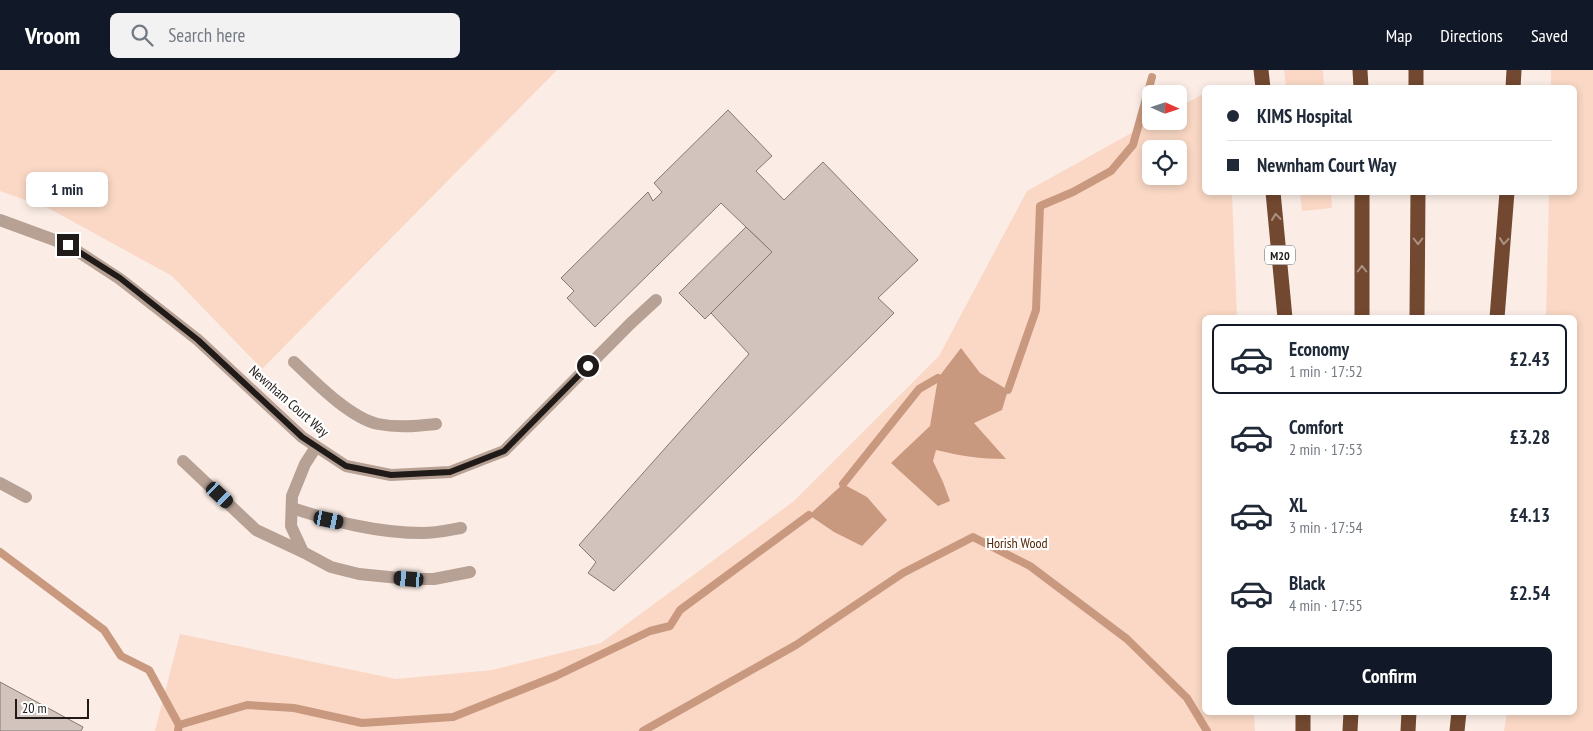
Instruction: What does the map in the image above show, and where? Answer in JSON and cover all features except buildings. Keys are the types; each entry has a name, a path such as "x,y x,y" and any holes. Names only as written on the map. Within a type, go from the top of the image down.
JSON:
{"highway":[{"path":"1261,70 1263,85"},
{"path":"1360,70 1361,85"},
{"path":"1416,70 1416,85"},
{"path":"1513,85 1514,70"},
{"name":"M20","path":"1274,195 1285,315"},
{"path":"1362,195 1362,315"},
{"path":"1418,195 1418,315"},
{"path":"1497,315 1507,195"},
{"path":"1303,715 1303,731"},
{"path":"1350,731 1351,715"},
{"path":"1408,731 1409,715"},
{"path":"1458,731 1459,715"}],"lane":[{"name":"Newnham Court Way","path":"0,220 68,245 120,278 198,340 302,437 316,447 346,466 391,475 450,472 504,451 656,300"},
{"path":"294,362 316,384 351,411 376,424 406,427 436,424"},
{"path":"303,552 292,526 292,496 306,464 316,447"},
{"path":"183,461 256,530 331,567 359,574 409,579 434,578 470,572"},
{"path":"0,483 26,497"},
{"path":"292,508 329,520 372,529 426,533 461,528"}],"green space":[{"path":"0,70 557,70 262,369 172,276 50,209 0,191"},
{"path":"1284,70 1323,70 1324,85 1286,85"},
{"path":"1551,70 1593,70 1593,731 1504,731 1507,715 1577,715 1577,315 1546,315 1549,195 1577,195 1577,85 1551,85"},
{"name":"Horish Wood","path":"1202,95 1202,195 1232,195 1237,315 1202,315 1202,715 1254,715 1255,731 155,731 180,634 396,679 492,670 601,643 794,501 939,356 1027,191 1142,127 1142,130 1188,130 1188,102"},
{"path":"1300,195 1331,195 1332,208 1302,211"}],"shaded area":[{"path":"961,348 980,373 1008,390 1002,410 974,423 1006,459 971,457 936,450 933,461 950,501 938,506 891,463 930,426 938,378"},
{"path":"843,484 867,497 887,520 862,546 834,532 809,515"}],"waterway":[{"path":"1008,390 1036,310 1040,206 1073,192 1111,171 1133,145 1152,77"},
{"path":"843,484 919,389 938,378"},
{"path":"179,725 247,705 294,708 362,723 453,717 556,676 650,631 670,626 680,610 809,515"},
{"path":"643,731 796,645 903,573 973,537 1030,566 1127,639 1187,698 1207,731"},
{"path":"0,552 104,630 121,656 149,670 179,725 178,731"}],"route":[{"path":"68,245 120,278 198,340 302,437 346,466 391,475 450,472 504,451 588,366"}]}
